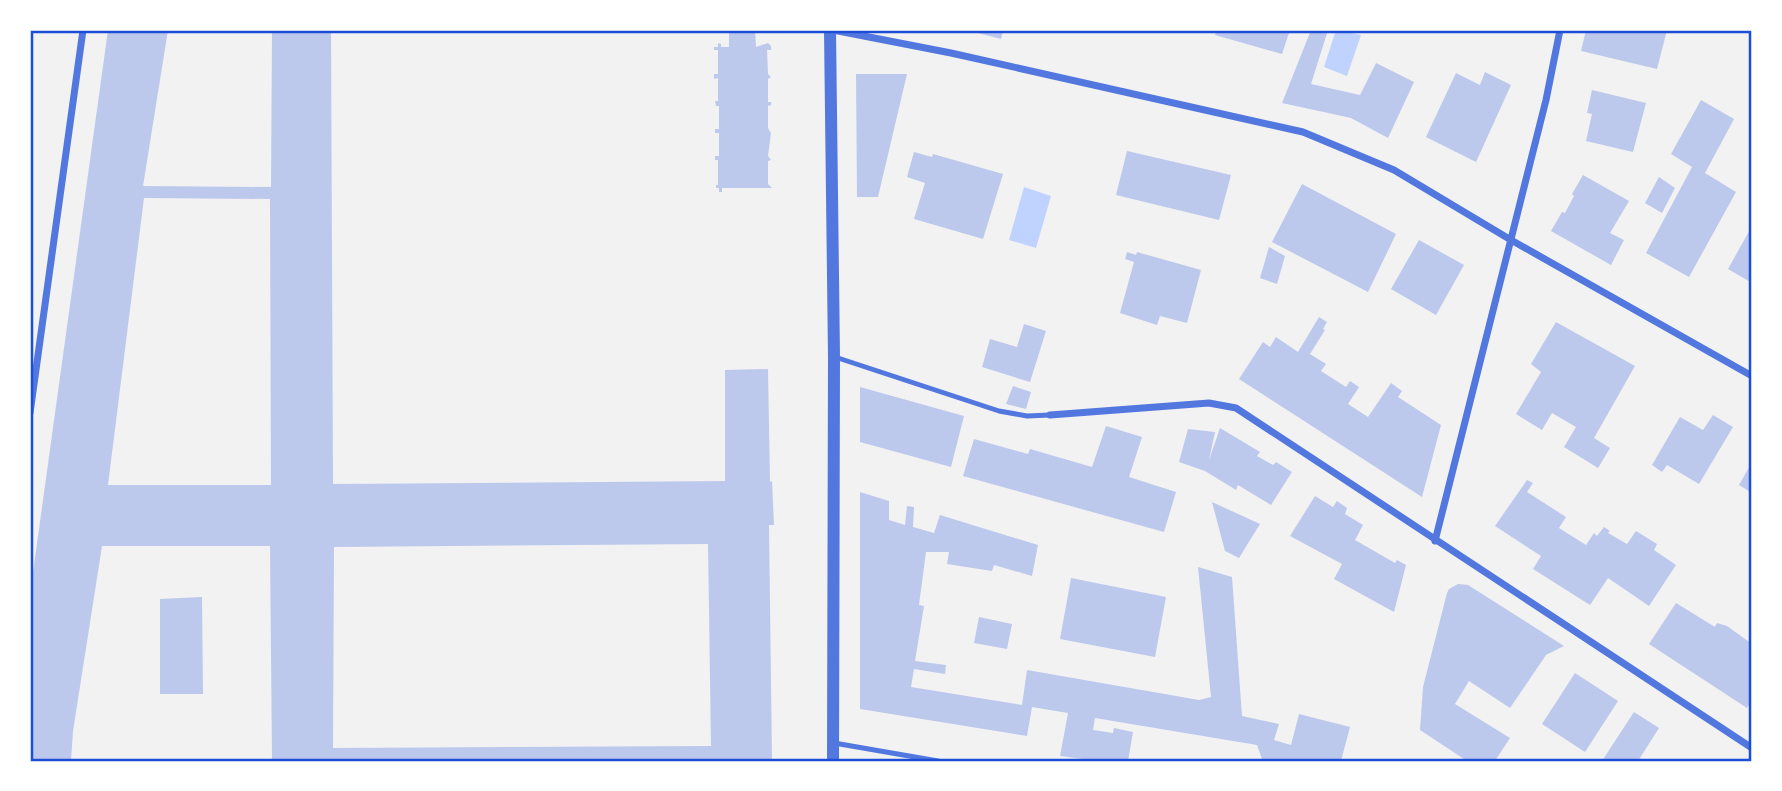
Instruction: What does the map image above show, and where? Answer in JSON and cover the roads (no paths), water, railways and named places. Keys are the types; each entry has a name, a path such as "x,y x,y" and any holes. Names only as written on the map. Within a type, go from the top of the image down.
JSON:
{"street":[{"path":"30,413 83,30"},
{"path":"833,761 832,30 951,53 1304,132 1394,170 1511,240 1752,376"},
{"path":"1435,541 1546,100 1560,30"},
{"path":"1050,415 1209,403 1236,408 1752,748"}],"lane":[{"path":"834,357 999,411 1027,416 1050,415"},
{"path":"834,743 938,761"}],"water":[{"path":"1336,30 1361,35 1347,76 1324,67"},
{"path":"1024,187 1051,196 1036,248 1009,240"}]}
